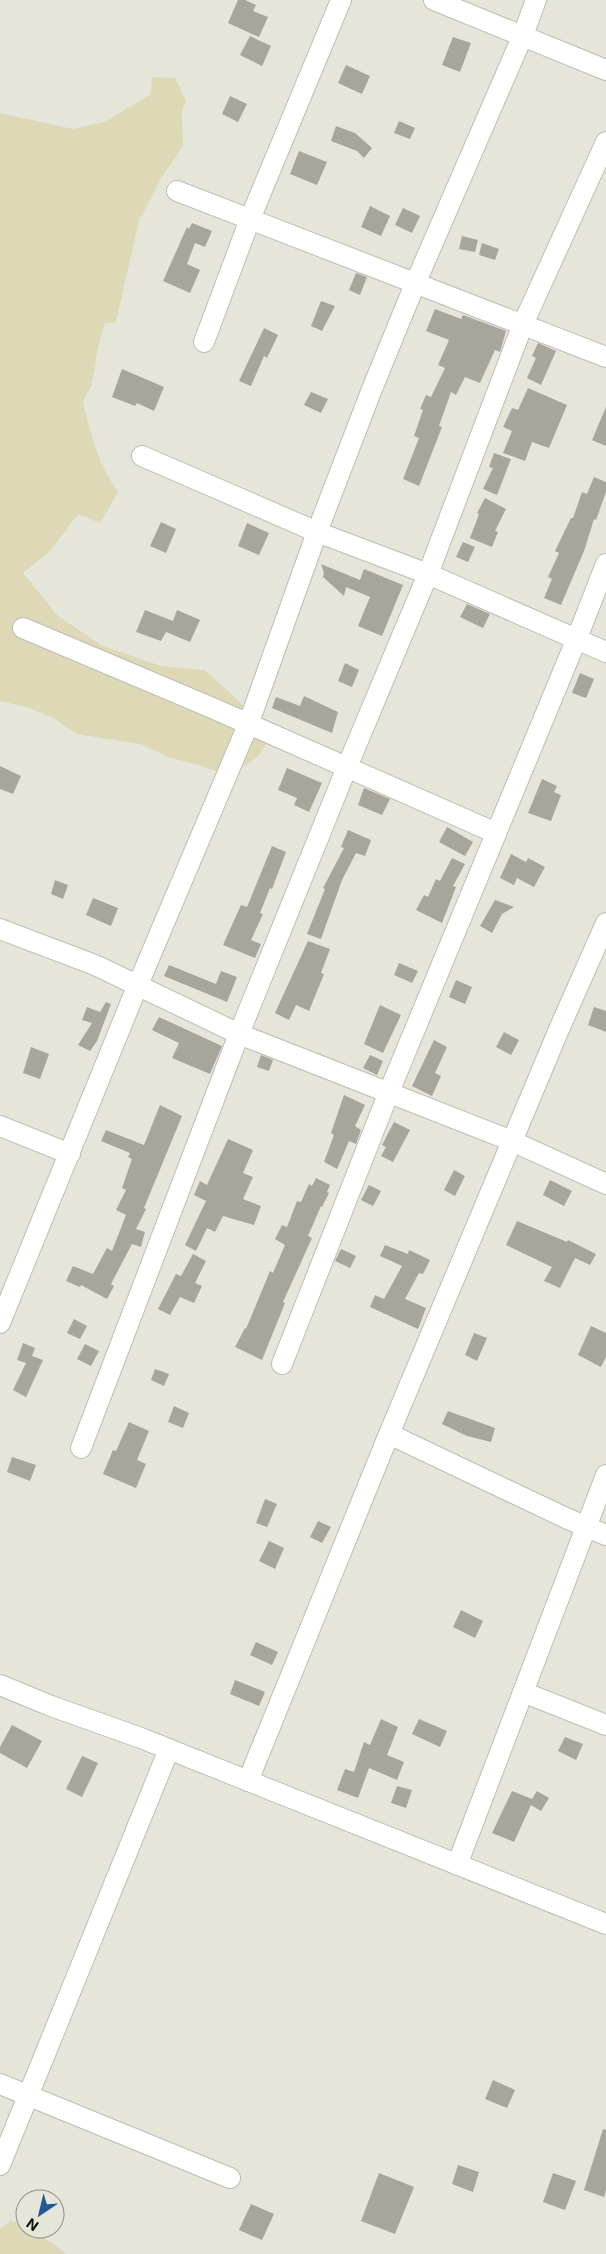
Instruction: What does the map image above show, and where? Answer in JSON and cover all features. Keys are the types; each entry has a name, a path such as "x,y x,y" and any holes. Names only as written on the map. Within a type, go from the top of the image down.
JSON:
{"street":[{"path":"204,342 250,220 342,0"},
{"path":"434,0 606,70"},
{"path":"1,1316 248,725 317,532 372,389 415,284 523,35 536,0"},
{"path":"81,1448 239,1034 347,767 428,574 523,324 606,142"},
{"path":"177,191 606,357"},
{"path":"142,456 317,532 428,574 606,652"},
{"path":"282,1364 389,1092 606,564"},
{"path":"22,628 496,833"},
{"path":"248,1781 389,1434 560,1027 606,923"},
{"path":"0,929 95,965 137,987 239,1034 512,1141 606,1184"},
{"path":"0,1126 70,1154"},
{"path":"389,1434 606,1534"},
{"path":"457,1865 606,1475"},
{"path":"0,1684 51,1706 169,1749 606,1924"},
{"path":"523,1692 606,1725"},
{"path":"0,2165 30,2096 169,1749"},
{"path":"0,2084 230,2178"}],"shaded area":[{"path":"152,77 175,78 186,101 182,111 183,146 160,180 139,221 116,322 105,323 98,347 92,384 83,402 92,438 100,459 118,492 100,523 78,514 51,550 23,573 58,616 103,646 161,666 205,670 272,732 259,755 249,763 225,774 171,758 140,744 76,734 55,719 30,708 0,701 0,113 73,129 104,122 148,96 151,92"},
{"path":"12,2220 15,2222 15,2239 45,2239 66,2254 0,2254 0,2229"}],"building":[{"path":"238,0 245,0 256,5 253,11 268,17 259,37 228,23"},
{"path":"250,36 271,46 262,66 240,55"},
{"path":"453,37 471,43 460,72 442,65"},
{"path":"346,65 370,76 362,94 338,83"},
{"path":"230,96 247,104 238,122 222,114"},
{"path":"399,121 415,128 410,139 394,133"},
{"path":"336,126 355,133 372,148 364,158 357,151 331,141"},
{"path":"299,151 327,162 317,185 290,174"},
{"path":"370,206 390,216 381,236 361,227"},
{"path":"403,208 420,216 412,233 395,225"},
{"path":"192,223 212,231 205,247 195,243 187,264 200,270 190,293 163,281 187,227 189,229"},
{"path":"462,236 478,240 475,252 459,249"},
{"path":"482,243 499,249 495,260 479,255"},
{"path":"356,273 367,277 360,295 349,290"},
{"path":"321,301 335,306 322,331 311,326"},
{"path":"435,309 461,319 463,315 506,331 500,352 495,350 480,383 465,377 456,395 451,392 439,426 442,427 419,486 403,479 419,438 414,436 423,410 420,409 426,395 431,397 445,368 438,365 449,340 426,331"},
{"path":"264,328 278,335 267,358 264,356 251,386 239,381"},
{"path":"538,343 556,351 541,385 527,378 536,358 532,356"},
{"path":"122,369 164,387 154,411 137,403 135,406 112,397"},
{"path":"528,388 567,405 549,448 532,442 525,461 503,453 512,431 503,427 512,408 518,410"},
{"path":"311,392 328,399 321,413 304,405"},
{"path":"606,407 606,446 592,440"},
{"path":"494,453 511,459 497,495 483,489 493,468 489,467"},
{"path":"594,477 606,482 606,492 561,605 544,598 552,579 548,577 559,553 555,551 571,518 573,518 582,492 587,494"},
{"path":"485,498 506,509 495,531 498,532 492,547 470,538 479,514 477,513"},
{"path":"161,522 176,529 166,553 150,546"},
{"path":"247,523 269,533 259,555 238,546"},
{"path":"463,542 475,547 468,562 456,557"},
{"path":"321,564 360,580 364,569 403,585 382,636 358,626 370,597 346,587 344,596 323,577 324,573"},
{"path":"467,604 490,614 483,628 460,617"},
{"path":"145,610 173,621 177,610 200,620 190,642 166,632 161,641 136,632"},
{"path":"345,663 359,670 352,687 338,681"},
{"path":"580,673 594,679 586,698 572,693"},
{"path":"304,696 338,712 332,733 272,708 276,697 300,706"},
{"path":"0,766 21,776 13,794 0,789"},
{"path":"287,768 322,783 309,812 294,805 297,798 278,790"},
{"path":"542,779 557,786 554,792 561,795 551,821 528,813"},
{"path":"364,788 390,799 382,815 358,805"},
{"path":"447,827 473,842 465,856 439,842"},
{"path":"348,830 371,840 365,856 356,853 342,880 321,939 307,934 325,889 323,888 344,848 341,847"},
{"path":"272,846 286,852 272,889 270,888 260,913 263,914 251,940 261,944 255,958 223,945 241,905 247,907"},
{"path":"511,854 526,862 528,858 545,867 534,887 517,878 514,885 500,878"},
{"path":"452,858 465,864 453,886 456,887 442,923 416,910 424,895 428,897 436,879 440,881"},
{"path":"55,880 68,885 63,899 51,894"},
{"path":"93,898 118,908 111,926 86,915"},
{"path":"495,900 514,907 502,914 492,933 480,926"},
{"path":"308,941 330,949 321,973 324,974 309,1011 296,1005 289,1020 275,1013"},
{"path":"399,963 418,971 412,983 394,975"},
{"path":"169,965 216,984 221,971 237,977 227,1002 164,976"},
{"path":"456,980 472,987 465,1004 449,997"},
{"path":"106,1002 111,1004 97,1041 90,1051 78,1045 92,1023 82,1020 87,1007 100,1012"},
{"path":"380,1005 401,1015 383,1053 364,1044"},
{"path":"594,1007 606,1011 606,1032 588,1025"},
{"path":"159,1017 222,1046 210,1074 172,1058 179,1043 152,1030"},
{"path":"504,1032 519,1040 511,1055 496,1047"},
{"path":"434,1040 447,1047 435,1073 441,1076 432,1096 412,1086"},
{"path":"31,1047 49,1054 40,1079 23,1073"},
{"path":"261,1055 273,1060 269,1071 257,1067"},
{"path":"370,1055 383,1061 377,1075 363,1068"},
{"path":"344,1095 365,1105 355,1126 361,1130 356,1144 349,1141 337,1169 324,1162 334,1135 331,1133"},
{"path":"160,1105 182,1116 144,1208 146,1209 136,1229 145,1232 141,1247 132,1244 111,1284 114,1286 107,1299 81,1285 80,1287 66,1281 73,1266 93,1274 107,1248 112,1251 126,1215 116,1210 126,1190 122,1188 132,1159 128,1157 130,1153 101,1141 106,1130 144,1145"},
{"path":"394,1122 410,1130 393,1162 381,1156 386,1147 382,1145"},
{"path":"228,1139 253,1150 243,1173 253,1177 243,1199 261,1206 254,1225 223,1216 215,1232 207,1228 196,1251 185,1245 206,1201 194,1195 200,1181 207,1185"},
{"path":"454,1170 465,1176 455,1196 444,1190"},
{"path":"316,1178 330,1185 327,1192 329,1193 308,1236 312,1238 283,1302 285,1303 262,1360 235,1347 246,1329 270,1271 273,1273 285,1245 275,1239 282,1225 287,1227 297,1201 301,1202 309,1184 312,1186"},
{"path":"550,1180 572,1191 564,1206 543,1195"},
{"path":"369,1185 381,1191 373,1206 361,1200"},
{"path":"517,1221 567,1242 568,1240 596,1254 590,1265 575,1258 560,1288 544,1281 552,1267 506,1245"},
{"path":"385,1245 408,1254 409,1250 430,1260 423,1274 419,1273 405,1299 426,1308 418,1329 370,1307 375,1295 384,1299 402,1266 380,1256"},
{"path":"341,1249 356,1256 350,1268 335,1261"},
{"path":"193,1254 206,1261 195,1283 202,1286 194,1303 180,1297 170,1315 158,1309 176,1274 181,1276"},
{"path":"74,1319 87,1326 80,1339 67,1333"},
{"path":"591,1326 606,1333 606,1357 601,1367 578,1355"},
{"path":"474,1333 487,1338 477,1361 465,1355"},
{"path":"23,1343 35,1348 32,1356 43,1360 26,1397 13,1390 26,1363 17,1360"},
{"path":"85,1344 99,1351 91,1366 77,1359"},
{"path":"155,1369 169,1374 164,1386 151,1380"},
{"path":"174,1406 189,1413 183,1428 168,1422"},
{"path":"448,1411 495,1428 491,1442 467,1436 442,1424"},
{"path":"129,1422 149,1431 137,1460 146,1464 136,1488 103,1474 113,1450 116,1451"},
{"path":"12,1457 36,1465 30,1481 7,1472"},
{"path":"265,1499 277,1504 267,1527 256,1523"},
{"path":"318,1521 331,1527 322,1543 310,1537"},
{"path":"269,1541 284,1548 275,1569 259,1561"},
{"path":"461,1610 483,1621 475,1638 453,1627"},
{"path":"256,1642 278,1652 272,1665 250,1655"},
{"path":"235,1680 265,1692 259,1706 230,1694"},
{"path":"381,1719 398,1727 387,1755 404,1762 397,1780 369,1768 358,1798 337,1790 345,1769 354,1772 364,1742 370,1745"},
{"path":"419,1719 447,1731 440,1747 412,1734"},
{"path":"12,1725 42,1741 27,1768 0,1753 0,1747"},
{"path":"565,1737 583,1744 576,1760 558,1751"},
{"path":"82,1756 98,1763 82,1797 66,1789"},
{"path":"397,1786 412,1790 406,1808 391,1803"},
{"path":"512,1791 532,1799 537,1791 549,1798 541,1811 531,1805 514,1842 492,1833"},
{"path":"493,2080 515,2090 507,2108 485,2099"},
{"path":"603,2129 606,2130 606,2190 604,2197 584,2190"},
{"path":"458,2165 479,2172 473,2192 452,2184"},
{"path":"379,2173 414,2187 395,2234 361,2221"},
{"path":"553,2173 576,2181 565,2210 543,2202"},
{"path":"251,2204 274,2214 262,2240 239,2230"}]}
